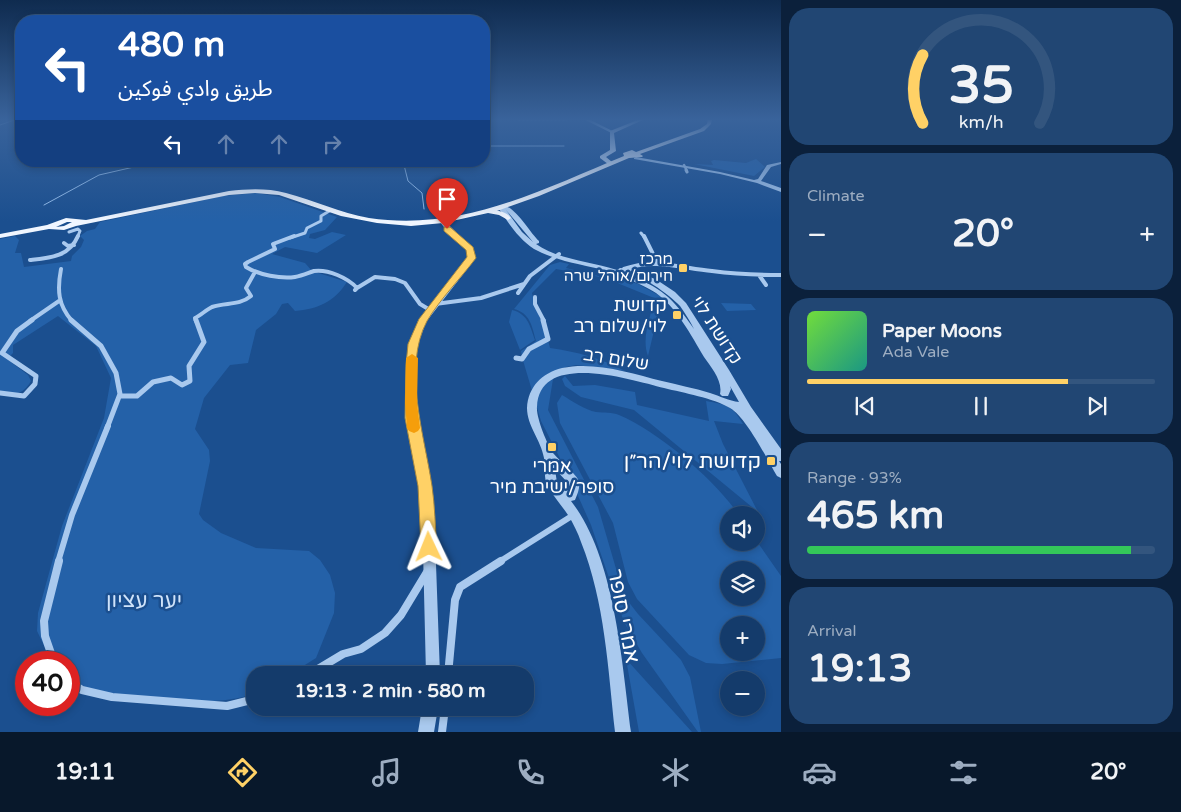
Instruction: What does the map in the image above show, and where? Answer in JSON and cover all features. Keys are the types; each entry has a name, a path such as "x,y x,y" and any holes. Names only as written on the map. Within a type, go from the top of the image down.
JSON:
{"main road":[{"path":"609,153 602,157 610,163"},
{"path":"0,236 49,227 57,222 90,221 229,193 253,191 285,194 331,210 380,221 416,224 443,222 482,213 557,188 628,156 625,153"},
{"path":"626,153 637,155 642,153"},
{"path":"482,213 499,213 511,216 512,206 519,201"}],"street":[{"path":"637,155 685,168 762,181"},
{"path":"685,168 752,177 758,176 770,166 781,164"},
{"path":"762,181 772,169 781,164"},
{"path":"762,181 764,172"},
{"path":"730,173 762,181 781,189"},
{"name":"קדושת לוי","path":"503,206 502,209 511,216 524,239 535,247 557,255 628,271 667,290 683,305 732,399 781,457"},
{"path":"331,210 321,216 320,221 307,228 305,233 276,242 273,245 275,249 245,264 250,271 288,277 320,271 350,280 356,289 375,277 395,279 405,283 420,304 433,307 500,293 524,284"},
{"path":"433,666 428,509 411,403 414,344 419,328 433,307 469,263 472,255 470,249 450,232 443,222"},
{"path":"30,260 65,254 74,245 80,231 78,229 69,232"},
{"path":"641,233 645,237 658,264"},
{"path":"64,243 68,246 74,245"},
{"path":"518,293 524,284 557,255"},
{"path":"628,271 658,264 709,271 781,276"},
{"path":"50,651 45,636 44,621 68,528 94,468 112,412 121,396 113,364 102,347 65,317 63,307 59,301 57,286 61,269"},
{"name":"קדושת לוי","path":"628,271 673,305 723,380 732,399 748,419 781,473"},
{"path":"121,396 137,396 153,382 170,378 182,385 190,381 189,366 204,342 195,318 211,308 232,305 249,299 251,296 246,288 255,272"},
{"path":"758,275 766,285"},
{"path":"516,358 522,359 529,349 548,339 546,325 535,304 535,297"},
{"path":"0,393 24,396 35,384 36,376 2,353 17,331 59,301"},
{"name":"שלום רב","path":"551,477 548,453 534,419 533,401 539,386 558,372 580,369 599,370 702,394 732,399"},
{"name":"שלום רב","path":"548,453 567,475"},
{"path":"560,473 567,475 574,484 571,497 574,512 551,483 551,477 560,473"},
{"path":"555,489 563,493 573,490"},
{"path":"449,666 455,600 460,587 574,512"},
{"name":"אמרי סופר","path":"574,512 592,556 607,616 623,732"},
{"path":"322,666 352,650 362,649 394,627 404,615 430,566"},
{"path":"80,689 112,697 227,706 246,701"},
{"path":"426,732 429,716"},
{"path":"442,732 444,716"}],"green space":[{"path":"756,159 765,167 754,176 694,164 713,165 711,161 714,160 746,163"},
{"name":"יער עציון","path":"256,193 280,197 337,217 325,230 310,234 309,238 315,239 332,232 346,235 317,253 285,247 272,254 305,263 312,271 347,282 337,295 318,306 295,311 288,303 282,304 276,314 256,330 248,363 230,365 204,398 195,429 209,450 210,461 199,514 203,520 221,533 256,548 309,551 320,560 330,575 335,593 334,613 316,658 303,666 246,666 246,696 216,701 189,702 161,701 107,694 80,686 80,651 47,651 37,631 38,613 62,526 104,418 111,378 96,346 58,316 13,345 13,353 7,359 28,375 31,381 21,392 0,395 0,239 15,236 19,240 15,253 21,253 24,267 71,261 72,256 81,247 84,240 80,236 87,231 95,229 100,222 223,196"},
{"path":"560,262 569,264 566,268 603,277 606,274 638,284 662,297 648,356 646,335 654,298 605,278 556,269 532,293 550,348 589,356 625,371 576,365 566,367 558,372 553,379 548,410 598,507 624,596 638,614 681,660 690,677 701,732 698,732 642,653 624,622 591,525 541,421 521,351 536,341 532,325 527,317 514,309 550,265"},
{"path":"721,303 751,304 756,310 727,311"},
{"path":"512,310 522,314 530,325 535,340 520,350 509,322"},
{"path":"565,376 573,386 595,385 635,392 637,405 709,421 706,401 732,409 743,424 714,421 723,444 755,506 751,506 634,410 581,397 565,386 562,379"},
{"path":"562,395 587,409 616,414 635,423 668,445 701,472 732,506 720,506 720,551 764,551 781,576 781,658 765,660 765,616 720,616 720,661 752,661 722,664 706,663 689,655 637,599 628,582 613,523 560,423 557,403"},
{"path":"626,659 692,732 639,732"}],"waterway":[{"path":"44,205 99,175 134,167"},
{"path":"404,167 408,181 422,193 424,209"}],"slow traffic":[{"path":"412,358 411,403 414,428"}],"place":[{"name":"מרכז חירום/אוהל שרה","path":"683,268"},
{"name":"קדושת לוי/שלום רב","path":"677,315"},
{"name":"אמרי סופר/ישיבת מיר","path":"552,447"},
{"name":"קדושת לוי/הר״ן","path":"771,461"}],"route":[{"path":"429,547 425,486 412,418 411,365 414,344 422,321 472,258 470,249 447,229"}]}
